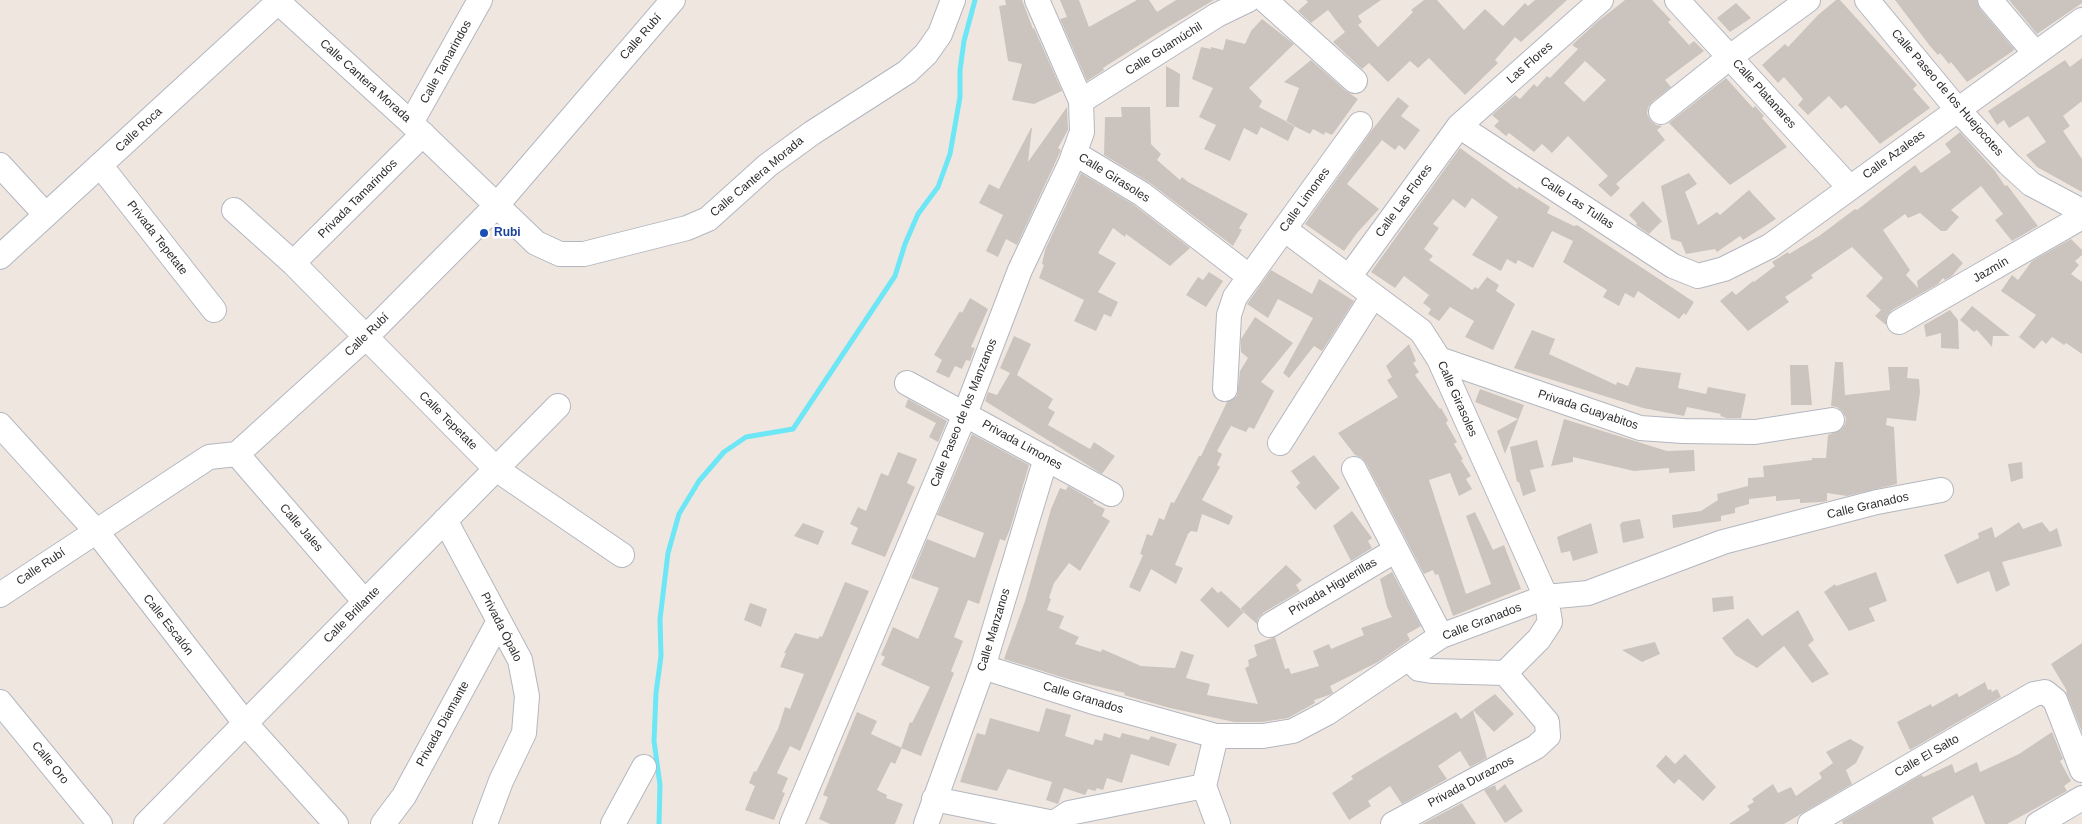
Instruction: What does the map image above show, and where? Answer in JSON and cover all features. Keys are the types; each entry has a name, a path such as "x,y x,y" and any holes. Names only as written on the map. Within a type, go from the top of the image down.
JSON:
{"street":[{"name":"Calle Tamarindos","path":"417,129 480,0"},
{"name":"Calle Rubí","path":"0,595 209,457 237,454 366,337 496,206 673,0"},
{"name":"Calle Cantera Morada","path":"277,1 417,129 536,243 560,254 584,254 688,228 708,218 768,165 812,133 907,72 926,54 940,34 953,0"},
{"name":"Calle Paseo de los Manzanos","path":"792,824 965,414 1020,270 1082,132 1082,101 1037,0"},
{"name":"Calle Guamúchil","path":"1082,101 1217,15 1248,0"},
{"path":"1266,0 1355,81"},
{"name":"Las Flores","path":"1459,126 1601,0"},
{"name":"Calle Platanares","path":"1677,0 1850,188"},
{"path":"1661,112 1730,57 1808,0"},
{"name":"Calle Paseo de los Huejocotes","path":"1866,0 1957,109 2009,164 2031,184 2082,211"},
{"path":"1990,0 2035,53"},
{"name":"Calle Roca","path":"0,257 277,1"},
{"name":"Calle Azaleas","path":"1698,276 1724,269 1770,246 2082,20"},
{"name":"Calle Limones","path":"1250,276 1360,124"},
{"name":"Calle Las Tullas","path":"1459,126 1672,266 1698,276"},
{"name":"Calle Las Flores","path":"1349,277 1459,126"},
{"name":"Privada Tamarindos","path":"294,263 417,129"},
{"name":"Calle Girasoles","path":"1074,153 1142,194 1250,276"},
{"path":"0,165 46,215"},
{"name":"Privada Tepetate","path":"100,166 214,310"},
{"path":"234,210 294,263"},
{"name":"Jazmín","path":"1899,322 2082,217"},
{"name":"Calle Girasoles","path":"1284,229 1421,331 1439,358 1546,597 1550,622 1539,639 1505,673"},
{"name":"Calle Tepetate","path":"294,263 496,469 622,555"},
{"path":"1225,389 1230,314 1235,297 1250,276"},
{"path":"1280,443 1373,296"},
{"name":"Privada Guayabitos","path":"1439,358 1640,428 1683,431 1755,432 1832,420"},
{"name":"Privada Limones","path":"907,383 1111,494"},
{"name":"Calle Brillante","path":"146,824 558,406"},
{"name":"Calle Escalón","path":"0,425 96,531 245,723 336,824"},
{"name":"Calle Jales","path":"237,454 365,602"},
{"name":"Calle Manzanos","path":"926,824 983,667 1046,458"},
{"path":"1354,469 1441,636"},
{"name":"Calle Granados","path":"983,667 1097,703 1216,736 1262,736 1293,731 1327,713 1441,636 1546,597 1588,593 1723,542 1877,502 1941,490"},
{"name":"Privada Ópalo","path":"446,520 520,660 528,696 524,733 501,780 485,824"},
{"name":"Privada Higuerillas","path":"1270,625 1396,550"},
{"name":"Privada Diamante","path":"383,824 404,796 499,621"},
{"path":"1408,658 1419,668 1432,671 1505,673"},
{"name":"Privada Duraznos","path":"1393,824 1536,747 1548,736 1546,722 1505,673"},
{"name":"Calle El Salto","path":"1821,821 2034,694 2045,692 2055,700 2081,765"},
{"name":"Calle Oro","path":"0,702 100,824"},
{"path":"1216,736 1204,786 1218,824"},
{"path":"613,824 644,767"},
{"path":"934,799 1054,823 1069,813 1204,786"},
{"path":"2038,824 2082,798"}],"building":[{"path":"1005,0 1022,0 1033,29 1062,91 1034,104 1012,100 1022,64 1008,61 999,6 1006,5"},
{"path":"1060,0 1079,0 1089,27 1137,0 1149,0 1157,12 1176,0 1214,0 1103,68 1104,70 1087,81 1060,19 1067,17"},
{"path":"1306,0 1381,0 1358,16 1362,22 1358,25 1378,47 1413,12 1411,10 1424,0 1437,0 1464,30 1485,9 1503,26 1525,3 1528,6 1535,0 1567,0 1521,42 1515,37 1495,60 1498,63 1465,95 1429,58 1418,68 1410,61 1388,82 1369,63 1362,69 1333,42 1345,32 1328,10 1311,23 1298,11 1308,2"},
{"path":"1625,0 1652,0 1671,20 1668,22 1689,45 1694,41 1704,51 1665,80 1671,87 1652,102 1648,107 1647,114 1656,125 1662,126 1657,130 1665,140 1616,184 1620,188 1611,197 1598,185 1608,176 1568,136 1552,153 1542,144 1534,152 1509,133 1506,136 1494,126 1499,121 1492,115 1515,95 1520,99 1534,84 1537,87 1547,76 1550,78 1578,49 1572,45","holes":["1585,61 1606,80 1584,102 1564,83"]},
{"path":"1836,0 1840,0 1917,85 1913,89 1930,108 1880,144 1846,105 1841,109 1829,96 1808,115 1798,105 1803,99 1784,77 1778,83 1762,65 1785,44 1788,47 1818,15"},
{"path":"1895,0 1977,0 1980,9 2014,49 1967,82 1951,62 1949,64 1940,53 1938,55 1930,46"},
{"path":"2009,0 2082,0 2082,3 2037,34"},
{"path":"1736,3 1751,18 1730,32 1717,18"},
{"path":"1262,19 1294,44 1249,88 1262,101 1259,107 1295,126 1288,141 1261,127 1257,135 1244,128 1230,161 1204,149 1216,125 1199,117 1213,88 1192,79 1201,47 1223,50 1226,39 1245,44 1251,31"},
{"path":"2082,58 2082,101 2063,116 2070,126 2063,131 2082,159 2082,192 2037,167 2026,155 2046,142 2028,116 2009,128 2004,120 1997,125 1988,111 2065,60 2070,67"},
{"path":"1311,60 1346,91 1358,99 1332,135 1325,132 1324,135 1313,129 1310,134 1286,122 1299,88 1284,82"},
{"path":"1166,66 1180,74 1179,107 1166,107"},
{"path":"1726,78 1753,108 1755,106 1764,116 1762,118 1787,147 1730,185 1669,123"},
{"path":"1398,97 1409,106 1401,116 1420,130 1405,150 1399,145 1395,150 1382,140 1347,184 1379,209 1357,233 1344,251 1305,224"},
{"path":"1067,107 1068,130 1058,148 1061,150 1017,245 1006,239 998,257 986,251 1003,215 979,203 989,184 999,189 1032,128 1028,162"},
{"path":"1121,107 1150,107 1151,144 1161,154 1157,160 1180,180 1182,177 1248,214 1239,228 1242,230 1233,246 1150,183 1104,155 1105,117 1122,117"},
{"path":"1960,132 1995,171 2005,186 2007,185 2038,226 2012,241 1995,220 2003,214 1981,186 1951,210 1959,217 1946,231 1941,231 1920,213 1908,218 1905,214 1883,230 1910,270 1906,275 1918,288 1917,281 1953,253 1963,263 1952,276 1945,280 1943,278 1938,284 1892,310 1887,316 1886,325 1875,316 1881,310 1866,296 1883,278 1852,247 1811,275 1813,278 1785,297 1789,302 1748,331 1720,301 1732,291 1736,295 1775,266 1772,262 1819,236 1855,209 1857,210 1915,165 1921,173 1951,152 1945,144"},
{"path":"1460,148 1517,189 1519,187 1550,207 1547,213 1574,226 1577,225 1694,302 1686,315 1684,313 1679,319 1638,291 1634,298 1625,293 1619,306 1603,297 1607,290 1563,262 1573,241 1552,231 1533,268 1518,260 1516,264 1507,259 1501,271 1472,255 1498,217 1472,198 1465,208 1453,199 1433,224 1439,228 1424,249 1433,256 1429,260 1472,290 1475,287 1478,289 1487,277 1499,285 1496,291 1515,304 1493,350 1465,337 1474,321 1450,307 1439,321 1428,314 1431,309 1423,303 1429,295 1404,276 1395,288 1371,272"},
{"path":"1081,173 1134,205 1190,248 1170,266 1126,234 1125,237 1113,228 1098,253 1116,263 1098,292 1118,302 1111,317 1104,314 1096,331 1074,321 1084,300 1039,278 1044,265 1042,264 1045,250"},
{"path":"1689,173 1697,184 1685,192 1698,225 1717,212 1720,215 1749,190 1776,219 1743,240 1740,236 1717,252 1715,249 1686,254 1681,242 1671,239 1661,186"},
{"path":"1643,201 1662,221 1649,234 1636,225 1637,223 1629,215"},
{"path":"2071,239 2082,250 2082,255 2075,261 2079,265 2071,274 2082,282 2082,354 2066,343 2064,345 2052,337 2046,344 2042,340 2034,349 2019,337 2036,315 2001,291 2012,275 2018,280 2032,261"},
{"path":"1271,270 1312,294 1319,279 1354,301 1322,351 1314,346 1289,378 1283,373 1313,318 1278,299 1268,318 1247,304"},
{"path":"1209,272 1223,281 1206,307 1186,295 1198,277 1203,280"},
{"path":"970,298 988,309 971,347 975,348 970,361 966,360 962,369 955,366 949,378 936,372 942,360 934,355 960,311 962,313"},
{"path":"1972,306 2010,336 1993,336 1992,347 1977,330 1974,332 1960,320"},
{"path":"1950,310 1958,320 1959,349 1941,348 1941,333 1926,337 1924,325"},
{"path":"1255,317 1293,343 1261,382 1274,391 1254,429 1249,427 1246,432 1231,426 1217,451 1222,454 1217,465 1220,467 1202,500 1233,516 1229,525 1202,514 1197,532 1191,531 1188,534 1175,565 1183,568 1176,584 1151,569 1140,592 1129,587 1143,555 1140,554 1147,534 1152,536 1159,518 1164,520 1171,502 1174,503 1199,456 1201,456 1227,402 1237,396 1240,371 1248,358 1241,352 1241,339"},
{"path":"1532,330 1555,339 1549,354 1616,385 1617,382 1628,386 1636,367 1681,373 1678,388 1706,394 1708,387 1746,394 1741,418 1727,418 1720,416 1721,414 1687,407 1684,416 1643,408 1514,368"},
{"path":"1014,336 1031,344 1017,375 1053,399 1048,408 1055,412 1048,425 1090,449 1094,442 1115,456 1102,474 985,401 988,392 997,395 1010,373 1000,368"},
{"path":"1409,344 1416,361 1413,363 1419,372 1415,375 1448,420 1446,423 1457,442 1454,444 1471,476 1466,479 1472,489 1459,496 1450,473 1429,480 1466,594 1491,584 1466,516 1475,512 1493,550 1504,545 1521,589 1453,616 1438,574 1435,575 1433,570 1424,574 1366,463 1362,458 1355,455 1338,433 1398,397 1387,380 1392,377 1386,366"},
{"path":"1835,362 1843,362 1845,395 1890,390 1888,367 1908,367 1907,378 1919,379 1920,392 1916,421 1887,418 1886,425 1894,427 1897,484 1847,496 1827,493 1827,501 1822,502 1800,503 1800,499 1776,501 1776,496 1749,499 1749,504 1735,508 1735,513 1721,516 1721,521 1673,528 1672,515 1701,511 1718,500 1717,494 1748,486 1748,478 1764,477 1763,466 1812,460 1812,458 1826,458 1828,435 1841,430 1846,418 1837,407 1831,406"},
{"path":"1790,365 1808,365 1812,405 1791,405"},
{"path":"1480,389 1524,405 1505,454 1497,431 1518,419 1475,402"},
{"path":"908,399 947,421 938,442 929,437 936,423 905,407"},
{"path":"1564,419 1667,451 1694,450 1695,471 1669,473 1669,468 1634,471 1573,457 1573,462 1551,466"},
{"path":"972,434 1029,465 1010,529 1005,541 1000,539 979,604 968,600 954,637 963,641 951,671 954,673 921,756 901,748 910,722 912,723 930,687 881,665 885,657 881,655 893,627 918,639 939,588 911,578 927,539 975,558 984,533 937,515"},
{"path":"1537,440 1544,467 1530,470 1536,491 1523,496 1519,482 1517,482 1510,447"},
{"path":"898,452 917,459 907,483 915,487 885,557 851,544 858,528 850,524 858,507 866,511 881,473 888,476"},
{"path":"1314,455 1340,488 1315,510 1296,487 1300,483 1291,471"},
{"path":"2022,462 2023,478 2011,482 2008,464"},
{"path":"1068,486 1105,509 1102,516 1110,521 1080,571 1069,563 1054,583 1049,598 1051,599 1047,610 1064,616 1059,628 1079,637 1075,644 1101,652 1102,649 1141,666 1175,668 1181,651 1194,655 1186,678 1210,684 1207,695 1258,704 1245,668 1249,666 1248,660 1257,656 1254,645 1275,637 1285,669 1289,668 1291,674 1319,666 1313,651 1329,644 1331,649 1364,635 1361,628 1392,617 1387,607 1380,579 1392,572 1421,626 1407,634 1410,640 1378,662 1330,686 1333,693 1314,700 1315,703 1288,718 1262,722 1234,722 1170,708 1124,695 1125,693 1071,680 1004,659 1025,601 1051,509 1060,488 1066,490"},
{"path":"1352,511 1372,538 1368,541 1372,548 1351,561 1333,526"},
{"path":"1640,519 1644,538 1623,543 1620,525 1622,522"},
{"path":"2019,522 2023,529 2042,522 2050,532 2057,528 2062,546 2002,562 2010,585 1996,592 1989,571 1957,584 1944,555 1979,538 1978,533 1992,527 1995,538"},
{"path":"803,523 824,531 818,545 794,536"},
{"path":"1591,523 1598,553 1573,561 1570,551 1561,553 1557,537"},
{"path":"1286,565 1302,580 1296,585 1300,591 1263,613 1258,618 1257,624 1240,609"},
{"path":"1876,572 1887,601 1869,608 1875,621 1849,631 1824,592 1835,584 1836,586"},
{"path":"845,582 869,591 800,751 790,746 777,773 788,778 782,792 785,793 774,820 745,810 755,786 749,783 754,771 756,772 778,729 785,707 790,709 804,674 780,667 786,653 784,653 795,633 818,639 820,636 822,637"},
{"path":"1212,587 1218,593 1221,591 1244,612 1228,628 1200,600"},
{"path":"1733,596 1734,609 1713,612 1712,598"},
{"path":"750,603 767,609 761,627 744,620"},
{"path":"1798,610 1814,640 1808,645 1829,674 1812,683 1784,646 1757,668 1735,655 1722,638 1748,618 1762,636"},
{"path":"1655,642 1660,654 1642,662 1622,650"},
{"path":"2082,643 2082,732 2067,691 2051,664"},
{"path":"1985,682 1988,690 1991,689 1992,692 1997,689 2001,697 1910,750 1897,722 1931,704 1932,707 1957,693 1959,697"},
{"path":"1495,694 1514,714 1494,732 1473,710"},
{"path":"1046,708 1071,715 1065,736 1093,745 1095,739 1102,741 1104,733 1120,738 1122,733 1149,740 1151,736 1177,744 1169,766 1131,754 1122,783 1107,778 1103,790 1097,788 1095,791 1088,789 1085,795 1064,788 1058,804 1046,800 1052,782 1008,769 997,791 960,782 977,733 985,735 990,718 1039,732"},
{"path":"1473,710 1487,758 1470,767 1460,751 1438,766 1447,779 1402,804 1390,786 1368,801 1371,806 1349,820 1332,793 1353,779 1351,776 1456,712 1461,719"},
{"path":"857,712 877,721 871,734 902,748 895,764 891,762 877,790 887,795 886,798 903,804 895,824 830,824 819,819 828,797 823,795"},
{"path":"2052,732 2063,759 2060,761 2071,781 2064,786 2067,791 2007,824 1985,824 1973,795 1932,818 1934,824 1843,824 1842,821 1921,775 1924,777 1952,764 1955,773 1977,762 1980,772 2019,754"},
{"path":"1850,739 1864,747 1856,763 1846,770 1852,784 1784,824 1729,824 1750,810 1747,806 1754,802 1752,799 1773,784 1778,793 1791,787 1796,796 1822,778 1819,773 1833,763 1826,752"},
{"path":"1685,754 1716,787 1703,801 1679,779 1674,784 1656,766 1666,755 1675,764"},
{"path":"1505,784 1523,811 1505,823 1484,790 1495,785 1497,791"},
{"path":"1462,803 1476,824 1422,824"}],"waterway":[{"path":"659,824 660,785 654,741 656,693 661,656 660,619 668,553 679,514 699,481 724,452 746,437 793,429 895,276 905,244 918,214 938,187 950,154 960,97 960,70 964,41 975,0"}],"place":[{"name":"Rubi","path":"484,233"}]}
